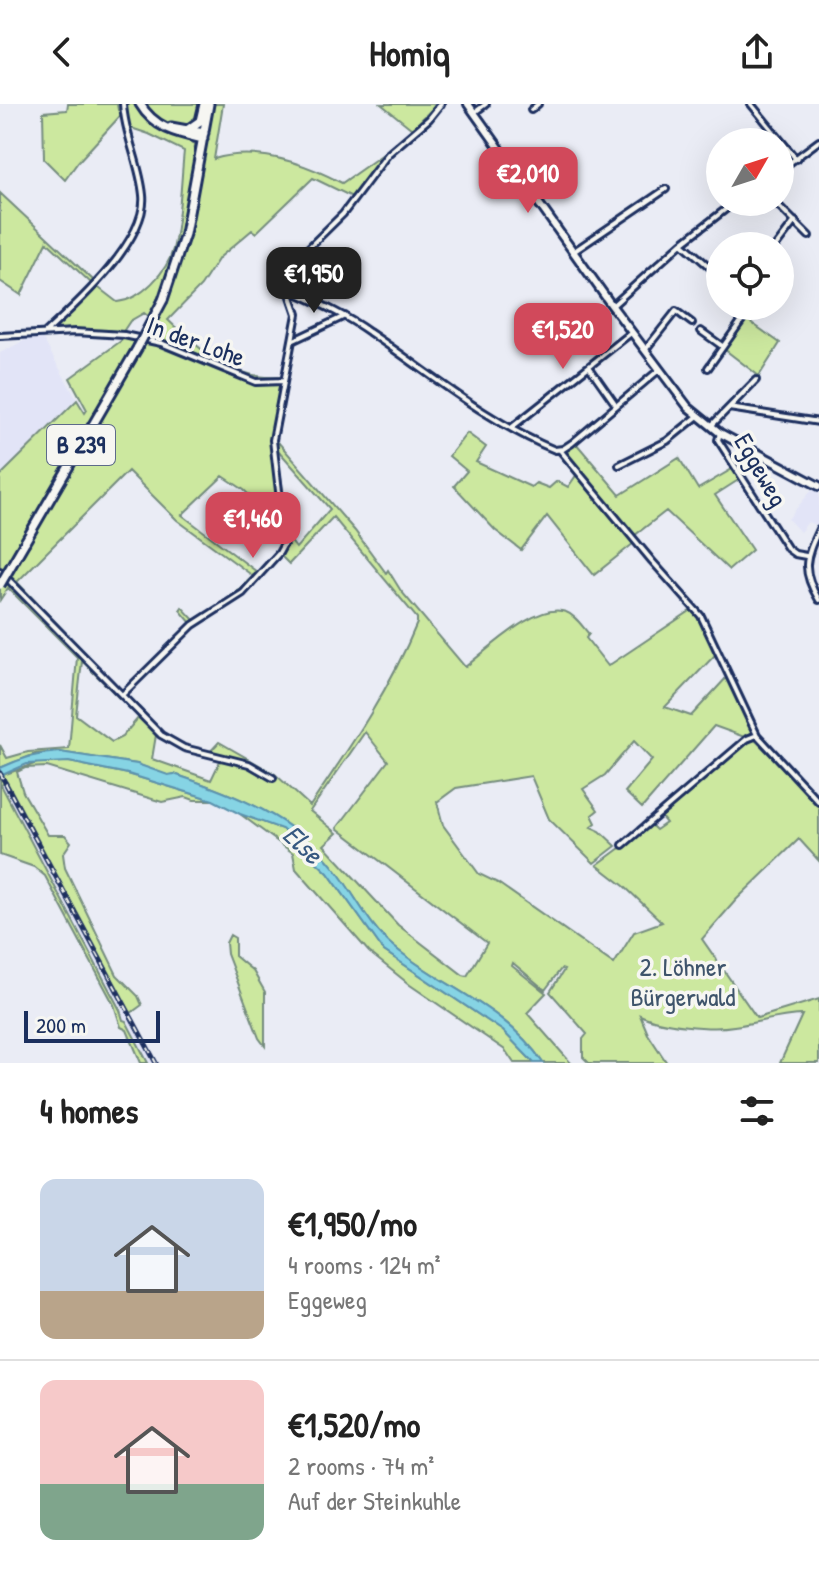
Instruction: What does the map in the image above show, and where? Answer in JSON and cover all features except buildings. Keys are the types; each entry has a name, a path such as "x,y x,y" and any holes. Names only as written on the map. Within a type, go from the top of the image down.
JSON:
{"main road":[{"path":"140,104 147,116 157,124 203,136"},
{"path":"187,130 200,121 206,104"},
{"name":"B 239","path":"0,585 163,300 185,234 206,104"},
{"path":"468,104 631,333 698,416 720,433 819,486"},
{"path":"157,124 203,136"}],"street":[{"path":"44,334 71,310 110,265 136,227 143,196 126,132 123,104"},
{"path":"122,695 193,625 243,593 285,542 273,440 297,314 284,276 287,269 343,214 388,154 429,119 441,104"},
{"path":"475,112 486,104"},
{"path":"531,110 538,104"},
{"path":"751,104 796,159 819,141"},
{"path":"573,252 666,189"},
{"path":"612,306 717,216"},
{"path":"790,216 809,236"},
{"path":"787,232 795,221"},
{"path":"682,243 706,264"},
{"path":"288,289 345,316 510,429 560,450 701,616 757,735 819,802"},
{"path":"645,351 676,311 692,323"},
{"path":"294,340 345,316"},
{"path":"708,368 742,320"},
{"path":"701,331 723,347"},
{"name":"In der Lohe","path":"0,336 95,333 148,339 247,380 283,381"},
{"path":"510,429 631,333"},
{"path":"590,368 616,406"},
{"path":"560,450 659,370"},
{"path":"710,426 756,380"},
{"path":"729,408 819,422"},
{"path":"619,465 667,441 698,416"},
{"name":"Eggeweg","path":"720,433 718,440 788,549 806,556"},
{"path":"819,529 806,556 810,585 819,600"},
{"path":"0,571 172,743 249,764 273,778"},
{"path":"623,845 747,739 757,735"}],"shaded area":[{"path":"31,337 42,337 77,400 0,476 0,353"},
{"path":"814,487 819,489 819,523 818,526 808,522 800,532 788,519"},
{"path":"7,782 157,1063 148,1063 123,1020 0,785"}],"green space":[{"path":"68,104 117,104 121,115 65,180 44,159 43,112 67,110"},
{"path":"126,104 137,104 151,123 184,136 195,146 190,191 175,255 149,317 144,313 130,321 122,333 86,329 50,331 72,312 95,285 117,302 126,300 152,283 170,258 179,214 184,151 128,127"},
{"path":"144,104 202,104 200,117 187,127 162,122"},
{"name":"2. Löhner Bürgerwald","path":"213,104 223,104 214,159 247,154 280,159 342,183 386,152 352,197 313,178 256,233 252,230 219,258 201,286 168,320 205,352 232,368 263,377 279,377 271,434 355,531 386,573 388,570 401,591 465,667 527,620 554,611 566,612 578,621 589,634 586,638 608,666 693,609 634,543 594,575 547,516 521,550 495,530 454,486 467,471 449,456 467,433 486,447 476,462 531,487 536,483 549,488 557,481 568,487 577,474 559,453 576,443 620,495 679,458 698,489 734,468 740,479 715,495 752,550 729,570 666,511 634,536 697,608 758,732 819,800 819,861 799,839 736,900 702,939 757,1018 819,999 819,1063 780,1063 802,1015 712,1027 672,1024 640,1015 667,1063 589,1063 583,1057 583,1039 587,1034 550,992 564,970 561,969 545,990 513,963 512,966 546,993 527,1013 571,1063 543,1063 528,1044 493,1012 413,961 385,939 319,851 301,835 262,810 197,782 174,774 168,776 137,764 59,752 35,754 0,768 0,745 7,758 28,752 69,749 77,657 8,588 0,600 0,476 77,400 85,413 87,410 70,378 125,338 156,344 159,340 149,336 174,281 191,223","holes":["277,449 330,509 296,548 290,540","128,471 177,520 253,576 231,597 194,620 182,607 180,610 191,623 125,690 121,690 17,582","223,476 244,490 283,529 279,543 283,547 279,554 289,564 333,517 417,618 382,694 310,806 275,774 219,742 208,754 227,759 221,759 211,780 152,759 156,735 139,717 122,737 112,742 76,715 82,661 120,699 194,626 233,602 261,575 182,515","716,654 727,677 691,716 665,707","714,726 747,738 754,734 792,777 753,738 661,817 666,823 656,830 651,825 597,865 662,922 634,932 614,964 498,883 479,874 443,825 437,802 456,788 531,776 549,819 594,863 616,846 591,827 596,823 592,815 598,810 583,789 605,775 634,741 652,760 625,792 642,808","365,732 388,761 337,828 487,943 467,976 398,925 324,845 337,833 310,811"]},
{"path":"381,104 437,104 412,129"},
{"path":"0,193 93,280 91,283 47,242 21,295 0,281"},
{"path":"745,320 780,343 759,376 724,349"},
{"path":"40,762 69,762 128,774 213,800 186,797 162,802 47,767 25,768 17,772 23,792 48,835 65,835 71,842 63,854 65,868 117,975 138,996 142,1005 131,1013 7,782 1,785 148,1063 141,1063 127,1030 121,1027 114,1005 45,876 34,867 0,855 0,776"},
{"path":"240,814 282,829 328,873 384,951 503,1031 534,1063 514,1063 505,1050 410,985 369,952 296,869 293,853"},
{"path":"230,935 235,938 235,956 253,971 265,992 265,1046 259,1038 227,954 226,943"}],"water":[{"name":"Else","path":"60,752 137,764 168,775 174,774 241,799 282,821 319,851 335,869 385,939 413,961 493,1012 528,1044 543,1063 534,1063 503,1031 384,951 328,873 282,829 240,814 213,800 128,774 69,762 27,764 0,776 0,768 14,762"}],"railway":[{"path":"0,773 156,1063"}]}
